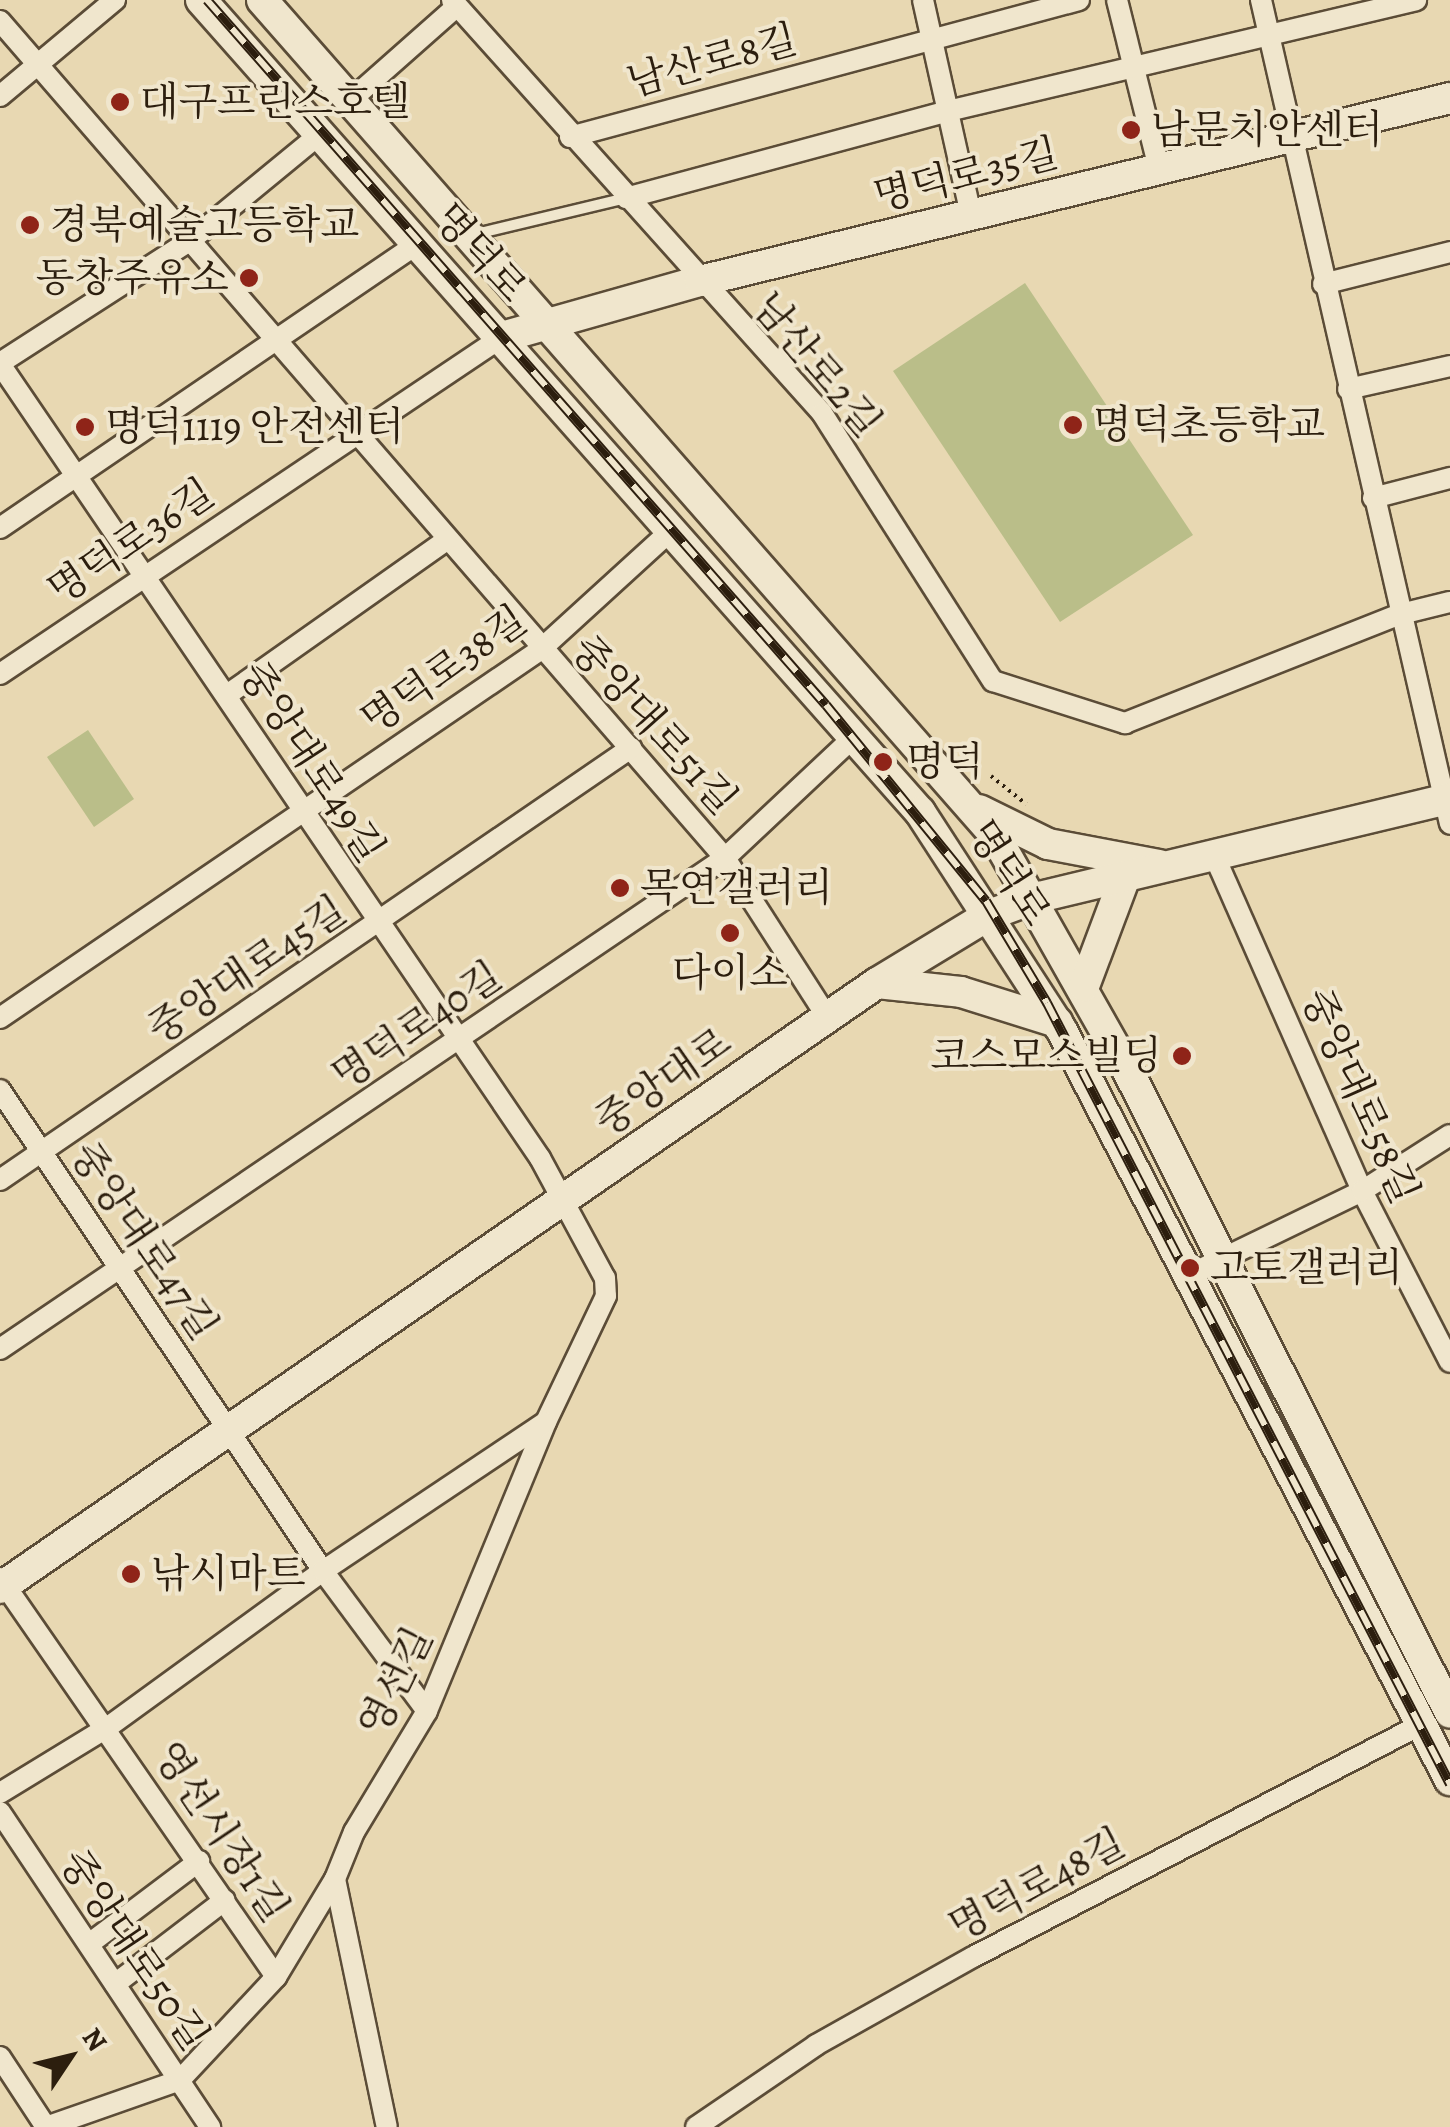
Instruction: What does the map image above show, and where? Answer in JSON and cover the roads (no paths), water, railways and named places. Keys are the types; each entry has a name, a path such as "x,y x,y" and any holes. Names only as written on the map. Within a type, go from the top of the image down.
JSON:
{"main road":[{"name":"명덕로","path":"201,0 502,338 668,534 920,812 1057,1022 1436,1719"},
{"name":"명덕로","path":"262,0 552,323 968,805 1035,898 1223,1259 1436,1719 1450,1780"},
{"name":"명덕로35길","path":"502,338 700,282 1450,98"},
{"path":"968,805 1048,844 1167,866"},
{"name":"중앙대로","path":"2,1584 230,1432 876,983 990,915 1035,898 1167,866 1448,807"},
{"path":"1084,986 1125,877"},
{"path":"876,983 961,992 1057,1022"}],"street":[{"path":"0,96 114,0"},
{"path":"922,0 971,215"},
{"name":"남산로8길","path":"570,136 1078,0"},
{"path":"1117,0 1159,169"},
{"path":"1261,0 1273,34 1289,137 1448,807"},
{"path":"626,198 948,110 1416,0"},
{"path":"352,99 455,3"},
{"name":"남산로2길","path":"455,3 700,282 822,413 993,681 1124,723 1400,614 1450,602"},
{"name":"중앙대로51길","path":"0,21 540,650 726,858 827,1017"},
{"path":"0,363 191,240 319,135"},
{"path":"0,528 417,244"},
{"path":"1323,284 1450,252"},
{"name":"명덕로36길","path":"0,674 502,338"},
{"name":"중앙대로49길","path":"0,363 146,573 300,810 459,1041 563,1200 605,1278"},
{"path":"1348,389 1450,366"},
{"path":"1373,498 1450,478"},
{"name":"명덕로38길","path":"0,1018 540,650 668,534"},
{"path":"227,695 448,540"},
{"name":"명덕로40길","path":"0,1349 726,858 854,737"},
{"name":"중앙대로45길","path":"0,1180 631,748"},
{"name":"중앙대로58길","path":"1214,855 1362,1191 1450,1362"},
{"name":"중앙대로47길","path":"0,1090 230,1432"},
{"path":"1191,1274 1362,1191 1450,1135"},
{"name":"영선길","path":"180,2080 276,1977 335,1880 354,1832 428,1711 546,1422 606,1296 605,1278"},
{"name":"영선시장1길","path":"0,1793 108,1727 322,1571 546,1422"},
{"path":"230,1432 322,1571 428,1711"},
{"path":"2,1584 108,1727"},
{"name":"명덕로48길","path":"696,2127 816,2045 973,1957 1436,1719"},
{"name":"영선시장1길","path":"108,1727 276,1977"},
{"name":"중앙대로50길","path":"0,1812 210,2127"},
{"path":"88,1944 199,1861"},
{"path":"335,1880 388,2127"},
{"path":"116,1984 225,1900"},
{"path":"0,2058 46,2127 180,2080"}],"lane":[{"path":"473,234 626,198"}],"railway":[{"path":"207,0 826,705 986,901 1047,1003 1450,1784"}],"place":[{"name":"대구프린스호텔","path":"120,102"},
{"name":"남문치안센터","path":"1131,130"},
{"name":"경북예술고등학교","path":"30,225"},
{"name":"동창주유소","path":"249,278"},
{"name":"명덕초등학교","path":"1073,425"},
{"name":"명덕1119 안전센터","path":"85,427"},
{"name":"명덕","path":"883,762"},
{"name":"목연갤러리","path":"620,888"},
{"name":"다이소","path":"730,933"},
{"name":"코스모스빌딩","path":"1182,1056"},
{"name":"고토갤러리","path":"1190,1268"},
{"name":"낚시마트","path":"131,1574"}]}
